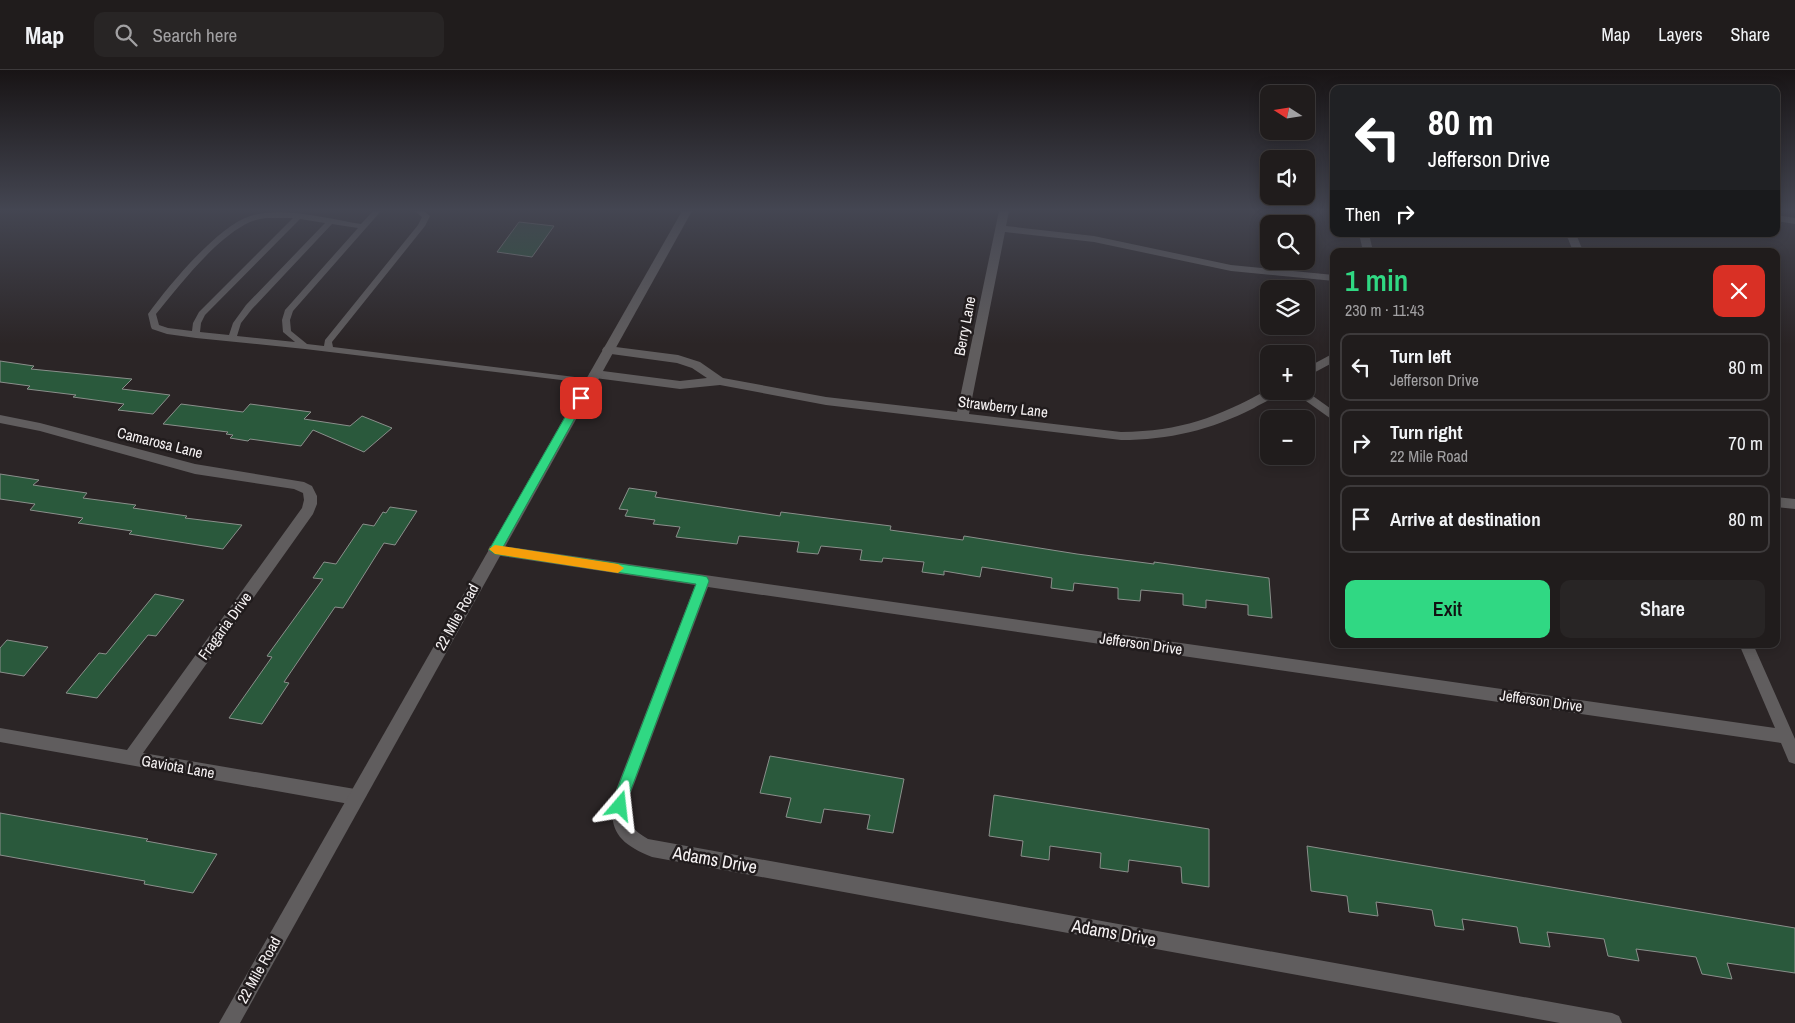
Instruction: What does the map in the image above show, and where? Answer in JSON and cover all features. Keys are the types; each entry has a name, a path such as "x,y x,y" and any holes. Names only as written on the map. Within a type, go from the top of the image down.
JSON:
{"street":[{"name":"22 Mile Road","path":"229,1023 662,255"},
{"name":"Berry Lane","path":"962,418 995,255"},
{"path":"1172,255 1232,268 1330,278"},
{"name":"Strawberry Lane","path":"608,350 678,359 696,364 720,381"},
{"path":"1315,368 1330,359"},
{"name":"Strawberry Lane","path":"593,378 680,385 720,381 800,397 1102,435 1156,435 1191,429 1222,420 1260,399"},
{"path":"1310,400 1330,414"},
{"name":"Camarosa Lane","path":"0,419 195,470 305,486 311,492"},
{"name":"Fragaria Drive","path":"130,758 308,510 312,500 311,492"},
{"path":"1780,502 1795,504"},
{"name":"Jefferson Drive","path":"495,550 1786,737"},
{"name":"Adams Drive","path":"703,581 622,795 620,818 622,829 629,838 638,844 652,849 1612,1023"},
{"path":"1748,648 1795,757"},
{"name":"Gaviota Lane","path":"0,736 355,797"}],"lane":[{"path":"204,255 187,271 152,314 154,326 196,335 593,378"},
{"path":"196,335 197,323 202,314 260,255"},
{"path":"232,339 237,323 249,307 298,255"},
{"path":"305,346 287,332 286,320 289,310 338,255"},
{"path":"329,349 328,342 397,255"}],"building":[{"path":"0,361 34,366 31,369 132,379 122,389 170,395 153,414 118,410 124,404 73,397 76,395 27,389 30,386 0,382"},
{"path":"181,404 243,412 250,404 311,412 304,419 350,426 362,416 392,428 364,452 313,430 301,446 250,439 248,441 230,438 233,435 226,434 228,432 163,424"},
{"path":"0,474 39,480 33,485 87,493 83,498 136,505 133,508 187,516 185,518 242,525 223,549 129,534 132,531 78,523 83,518 30,510 35,504 0,499"},
{"path":"629,488 657,492 655,497 780,516 781,512 891,526 890,530 963,540 964,536 1077,554 1154,564 1154,562 1269,578 1272,618 1248,615 1248,605 1206,600 1206,608 1183,605 1183,594 1141,590 1140,601 1118,599 1118,588 1074,583 1073,591 1051,588 1052,578 982,567 980,577 944,571 944,575 922,572 924,562 883,558 882,562 860,560 862,550 821,546 818,554 797,552 799,542 739,536 737,544 676,537 680,527 653,524 655,520 625,516 628,510 619,509"},
{"path":"390,507 417,511 395,545 384,543 343,608 335,607 284,682 289,683 262,724 229,718 272,657 267,656 323,579 313,578 324,562 336,564 363,524 374,526 383,512 386,513"},
{"path":"155,594 184,600 156,636 148,635 97,698 66,693 99,653 106,654"},
{"path":"7,640 48,647 24,676 0,672 0,648"},
{"path":"770,756 904,779 893,833 867,829 870,815 824,809 821,823 786,817 791,798 760,793"},
{"path":"994,795 1209,829 1209,887 1182,883 1181,867 1129,860 1128,872 1100,868 1101,853 1050,846 1049,860 1021,856 1023,841 989,836"},
{"path":"0,813 148,839 146,841 217,854 193,893 144,884 145,881 0,855"},
{"path":"1307,846 1795,928 1795,973 1727,963 1732,979 1702,974 1696,957 1636,949 1639,961 1608,956 1604,939 1547,932 1550,947 1520,943 1517,927 1462,919 1464,930 1435,926 1432,910 1376,902 1378,916 1349,912 1347,896 1311,891"}],"slow traffic":[{"path":"495,549 618,568"}],"route":[{"path":"581,398 495,550 703,581 622,795 620,806"}]}
